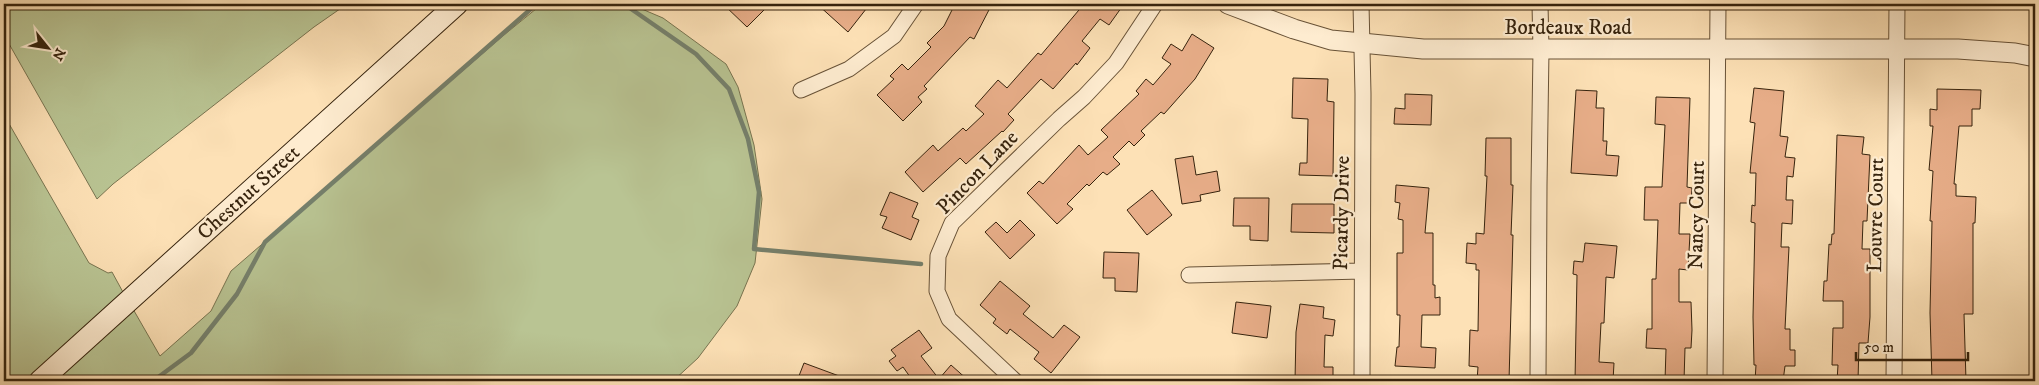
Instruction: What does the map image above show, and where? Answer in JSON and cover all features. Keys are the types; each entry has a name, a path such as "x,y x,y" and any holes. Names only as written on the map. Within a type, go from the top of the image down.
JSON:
{"main road":[{"name":"Chestnut Street","path":"40,381 457,4"}],"street":[{"path":"801,90 849,69 886,42 894,36 916,4"},
{"name":"Pincon Lane","path":"1015,381 949,319 936,292 938,256 952,223 1084,97 1116,63 1155,4"},
{"name":"Bordeaux Road","path":"1228,4 1294,30 1331,40 1362,45 1423,49 1541,50 1719,48 1958,49 2015,53 2035,57"},
{"name":"Picardy Drive","path":"1360,4 1364,204 1362,381"},
{"path":"1538,381 1540,4"},
{"name":"Nancy Court","path":"1715,381 1718,4"},
{"name":"Louvre Court","path":"1894,381 1897,4"},
{"path":"1189,275 1362,271"}],"green space":[{"path":"4,4 347,4 314,27 113,184 97,199 4,35"},
{"path":"542,4 630,4 663,18 726,64 738,87 754,145 762,199 755,263 737,306 698,358 673,381 53,381 133,309 160,356 211,311 231,271"},
{"path":"4,115 89,263 108,273 112,272 124,294 27,381 4,381"}],"building":[{"path":"723,4 770,4 747,27"},
{"path":"817,4 870,4 848,32"},
{"path":"955,4 992,4 974,39 970,37 924,86 927,89 918,97 922,102 903,121 877,95 894,79 890,76 902,64 908,70 931,47 927,43 944,26"},
{"path":"1084,4 1124,4 1109,25 1100,19 1082,41 1090,48 1077,65 1076,63 1053,89 1041,79 1008,114 1014,120 1003,132 966,164 960,158 923,192 905,172 933,145 938,151 963,128 966,131 984,114 975,106 998,80 1007,88 1038,53 1041,55"},
{"path":"1192,34 1214,48 1195,79 1164,114 1161,112 1141,131 1145,135 1134,146 1129,141 1113,157 1120,164 1107,175 1103,172 1089,186 1087,184 1067,204 1073,209 1057,224 1027,193 1039,181 1043,184 1079,145 1088,155 1108,137 1101,130 1139,94 1136,91 1146,79 1153,85 1171,64 1162,58 1171,44 1182,51"},
{"path":"1293,78 1328,79 1327,101 1334,102 1333,176 1299,175 1300,163 1307,163 1308,119 1292,118"},
{"path":"1754,88 1784,91 1780,136 1788,137 1785,157 1795,158 1793,177 1787,176 1786,200 1793,200 1792,224 1782,223 1781,247 1789,247 1785,329 1790,329 1790,350 1795,350 1795,366 1785,366 1783,381 1755,381 1753,317 1755,223 1751,222 1752,205 1755,206 1756,173 1750,173 1755,123 1750,122"},
{"path":"1937,89 1981,90 1980,109 1972,109 1972,126 1959,126 1954,184 1956,184 1956,196 1976,197 1975,223 1973,223 1973,314 1964,314 1966,381 1932,381 1930,313 1932,221 1930,221 1933,171 1929,170 1933,126 1930,126 1930,109 1937,110"},
{"path":"1576,90 1597,91 1596,108 1604,108 1603,141 1607,141 1606,155 1619,156 1617,176 1571,173"},
{"path":"1405,94 1432,95 1431,125 1394,124 1395,108 1405,109"},
{"path":"1656,97 1690,98 1687,187 1692,188 1691,203 1680,203 1679,234 1690,234 1688,270 1679,269 1679,302 1691,302 1691,348 1685,348 1684,381 1665,381 1666,349 1646,348 1647,329 1652,329 1652,279 1656,279 1658,220 1644,220 1645,187 1662,187 1665,125 1655,124"},
{"path":"1837,135 1864,137 1862,154 1870,155 1867,221 1863,221 1862,249 1870,249 1870,317 1868,343 1859,343 1858,381 1837,381 1838,365 1832,365 1833,328 1843,328 1843,301 1823,301 1824,281 1827,281 1829,244 1831,245 1832,234 1834,234"},
{"path":"1486,138 1511,138 1511,185 1513,185 1511,235 1513,235 1509,381 1477,381 1478,367 1469,366 1470,330 1478,331 1479,270 1476,270 1476,264 1466,263 1467,243 1476,244 1476,233 1484,234 1487,176 1485,176"},
{"path":"1193,156 1196,175 1217,171 1220,191 1200,195 1201,201 1182,204 1175,159"},
{"path":"1396,185 1429,188 1425,233 1433,233 1433,285 1435,285 1435,298 1440,297 1440,315 1422,315 1421,347 1436,348 1435,368 1395,366 1397,347 1399,347 1400,315 1397,315 1397,253 1403,253 1403,220 1398,219 1400,203 1395,202"},
{"path":"1152,190 1172,215 1147,235 1127,210"},
{"path":"890,192 918,203 912,217 919,220 911,240 882,228 887,217 880,215"},
{"path":"1234,198 1269,198 1268,241 1250,240 1250,226 1233,226"},
{"path":"1292,204 1334,204 1334,233 1291,232"},
{"path":"1020,220 1035,235 1010,259 985,232 996,222 1007,233"},
{"path":"1585,243 1617,246 1614,278 1606,277 1604,323 1601,323 1599,362 1614,363 1613,381 1575,381 1577,275 1573,274 1574,261 1583,262"},
{"path":"1104,252 1139,253 1137,292 1115,291 1115,278 1103,278"},
{"path":"1000,281 1030,306 1023,314 1053,338 1064,325 1080,337 1051,373 1034,359 1039,352 1010,329 1007,334 993,323 996,319 980,305"},
{"path":"1236,302 1271,306 1267,338 1232,333"},
{"path":"1300,304 1324,307 1323,318 1335,320 1333,336 1325,335 1324,367 1333,367 1333,381 1295,381 1296,332"},
{"path":"919,330 932,348 921,356 939,379 951,365 969,381 913,381 903,367 897,371 889,361 896,356 891,350"},
{"path":"804,363 850,380 850,381 797,381"}],"waterway":[{"path":"153,381 191,353 237,294 265,242 532,8 540,4"},
{"path":"624,4 696,54 729,89 748,139 759,192 754,249 921,264"}]}
